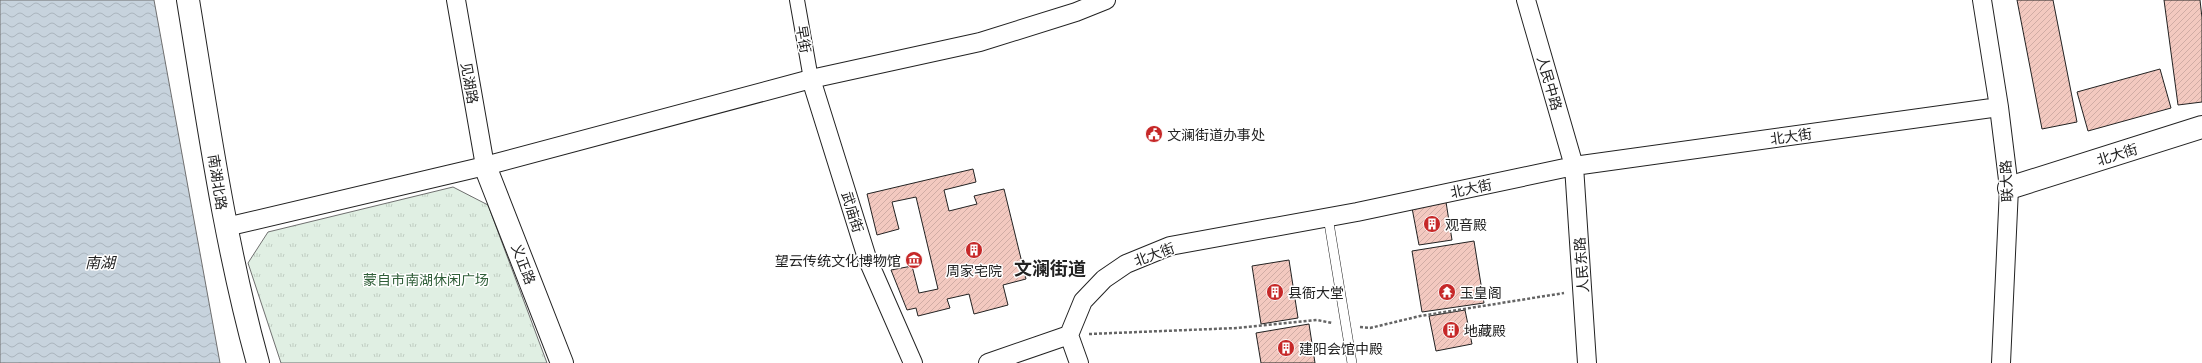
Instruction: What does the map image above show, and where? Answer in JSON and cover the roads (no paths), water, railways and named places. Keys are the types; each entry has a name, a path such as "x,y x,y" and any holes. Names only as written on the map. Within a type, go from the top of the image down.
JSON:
{"street":[{"name":"南湖北路","path":"188,0 226,227 258,363"},
{"name":"见湖路","path":"456,0 485,166"},
{"name":"早街","path":"797,0 811,79"},
{"path":"226,227 485,166 811,79 980,42 1076,12 1106,0"},
{"name":"人民中路","path":"1526,0 1574,166"},
{"name":"联大路","path":"1982,0 1999,107 2009,188 2001,363"},
{"name":"武庙街","path":"811,79 867,258 913,363"},
{"name":"北大街","path":"1069,335 1083,301 1104,279 1126,264 1170,246 1328,217 1574,166 1999,107"},
{"name":"北大街","path":"2009,188 2202,127"},
{"name":"义正路","path":"485,166 562,363"},
{"name":"人民东路","path":"1574,166 1587,363"},
{"path":"988,363 1069,335 1079,363"}],"lane":[{"path":"1328,217 1352,363"}],"water":[{"name":"南湖","path":"0,0 154,0 220,363 0,363"}],"place":[{"name":"文澜街道办事处","path":"1154,134"},
{"name":"观音殿","path":"1432,224"},
{"name":"周家宅院","path":"974,250"},
{"name":"望云传统文化博物馆","path":"914,260"},
{"name":"县衙大堂","path":"1275,292"},
{"name":"玉皇阁","path":"1447,292"},
{"name":"地藏殿","path":"1451,330"},
{"name":"建阳会馆中殿","path":"1286,348"}],"district":[{"name":"文澜街道","path":"1050,268"}],"park label":[{"name":"蒙自市南湖休闲广场","path":"426,279"}]}
